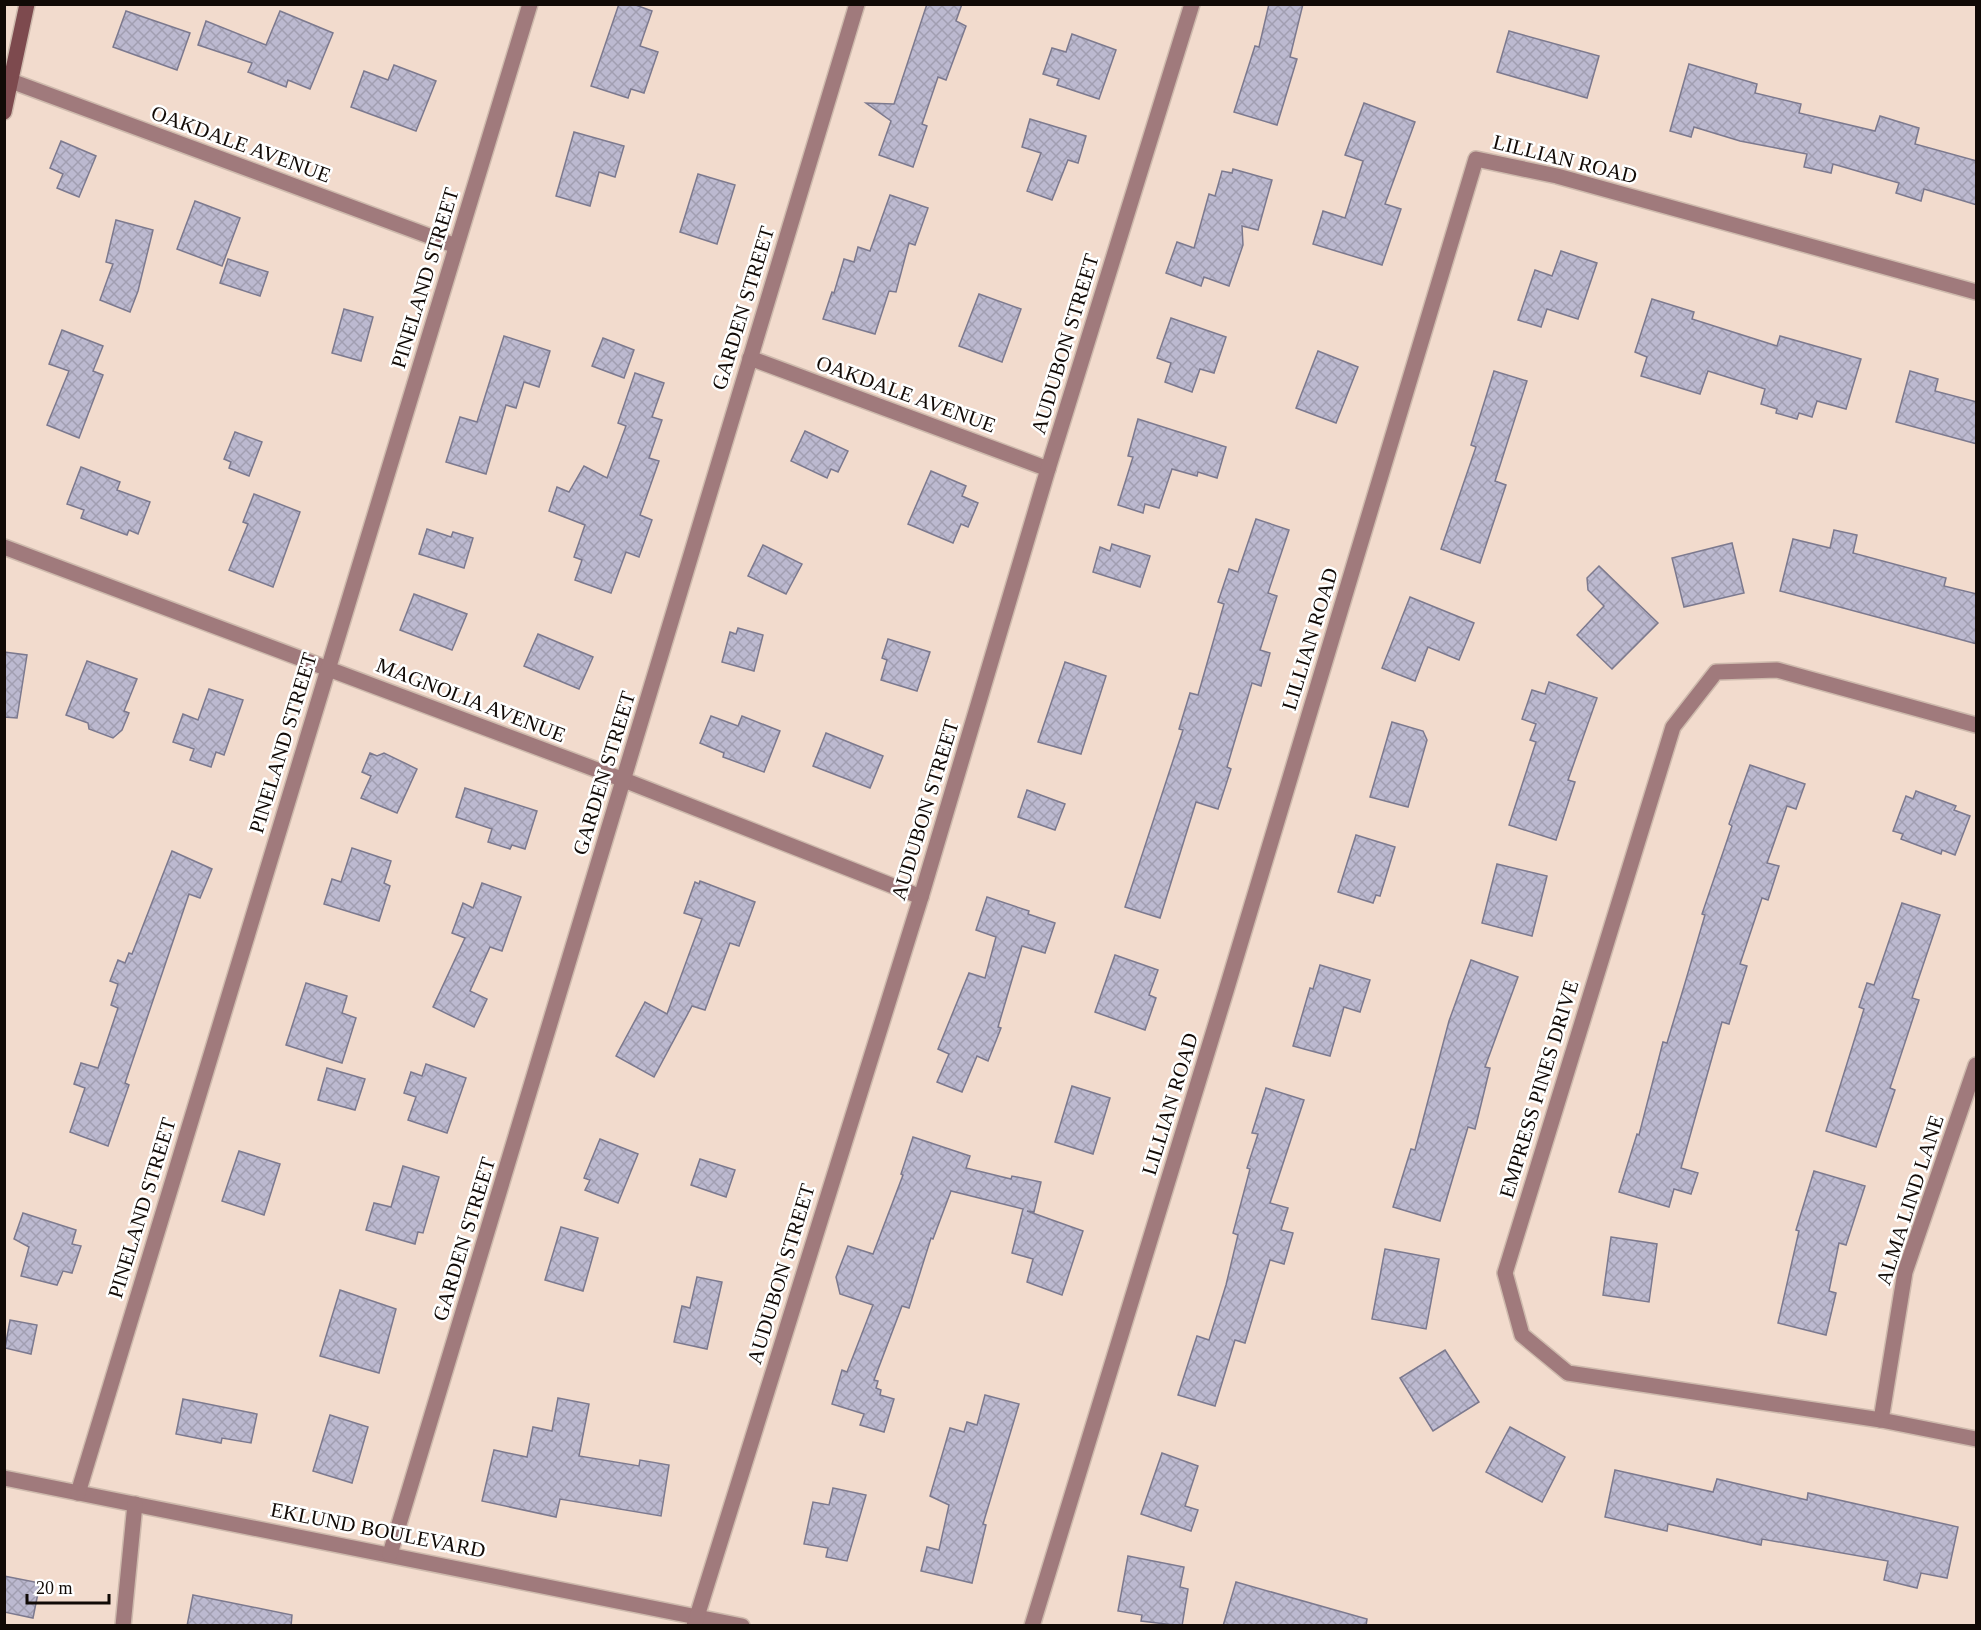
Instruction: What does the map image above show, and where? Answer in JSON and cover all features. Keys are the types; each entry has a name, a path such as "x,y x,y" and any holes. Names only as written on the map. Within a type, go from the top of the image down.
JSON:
{"street":[{"path":"4,112 27,4"},
{"name":"PINELAND STREET","path":"78,1493 530,4"},
{"name":"GARDEN STREET","path":"390,1554 857,4"},
{"name":"AUDUBON STREET","path":"695,1621 921,897 1048,469 1192,4"},
{"name":"OAKDALE AVENUE","path":"11,81 456,246"},
{"name":"LILLIAN ROAD","path":"1032,1626 1476,159 1557,176 1977,291"},
{"name":"OAKDALE AVENUE","path":"750,358 1048,469"},
{"name":"MAGNOLIA AVENUE","path":"4,547 624,780 921,897"},
{"name":"EMPRESS PINES DRIVE","path":"1977,725 1777,669 1716,672 1673,727 1504,1273 1522,1335 1568,1373 1881,1420 1977,1439"},
{"name":"ALMA LIND LANE","path":"1881,1420 1905,1272 1975,1075"},
{"name":"EKLUND BOULEVARD","path":"4,1478 390,1554 695,1621 742,1626"},
{"path":"123,1626 135,1504"}],"building":[{"path":"619,4 633,4 652,11 640,46 658,52 644,93 631,89 628,98 591,86"},
{"path":"927,4 962,4 956,21 966,26 946,80 938,77 922,124 927,126 913,167 879,155 891,121 866,103 894,104"},
{"path":"1269,4 1303,4 1290,57 1297,59 1277,125 1234,112 1255,46 1259,47"},
{"path":"126,11 190,33 177,70 113,47"},
{"path":"280,11 333,33 310,89 288,80 286,87 248,72 252,63 198,45 206,21 266,45"},
{"path":"1509,31 1599,56 1587,98 1497,72"},
{"path":"1072,34 1116,50 1099,99 1057,85 1059,79 1043,74 1052,48 1066,52"},
{"path":"1689,64 1757,84 1755,93 1801,104 1799,113 1875,131 1880,116 1919,128 1915,144 1977,161 1977,205 1924,189 1921,201 1896,193 1899,183 1833,164 1831,173 1804,167 1807,154 1740,141 1694,127 1691,137 1670,131"},
{"path":"394,65 436,81 416,131 351,107 364,71 388,80"},
{"path":"1364,103 1415,122 1385,204 1401,209 1382,265 1313,244 1323,211 1345,218 1363,161 1345,155"},
{"path":"1030,119 1086,136 1078,163 1068,160 1052,200 1027,191 1041,153 1022,147"},
{"path":"574,132 624,146 615,177 599,172 590,206 556,196"},
{"path":"61,141 96,156 79,197 57,188 63,174 50,168"},
{"path":"1233,169 1272,180 1258,230 1242,226 1243,245 1229,286 1204,277 1201,286 1166,273 1177,242 1194,248 1209,194 1215,196 1222,171 1232,173"},
{"path":"698,174 735,185 717,244 680,232"},
{"path":"890,195 928,208 915,245 909,243 896,292 889,291 875,334 823,319 844,259 854,262 858,247 870,251"},
{"path":"195,201 240,218 222,266 177,249"},
{"path":"116,220 153,230 138,291 130,312 100,300 113,264 106,262"},
{"path":"1561,251 1597,263 1578,319 1547,309 1541,327 1518,320 1535,270 1552,276"},
{"path":"228,259 268,272 260,296 220,283"},
{"path":"979,294 1021,309 1002,362 959,346"},
{"path":"1652,299 1694,312 1692,319 1777,346 1780,336 1861,359 1846,409 1817,401 1812,417 1799,413 1797,419 1776,413 1777,409 1761,404 1765,389 1708,371 1700,394 1641,376 1647,357 1635,352"},
{"path":"344,309 373,317 361,361 332,353"},
{"path":"1171,318 1226,337 1214,373 1200,369 1192,392 1165,382 1171,363 1157,358"},
{"path":"62,330 103,346 93,371 103,375 79,438 47,425 69,371 49,364"},
{"path":"504,336 550,351 539,387 524,382 516,408 506,405 486,474 446,462 460,417 477,422"},
{"path":"603,338 634,350 624,378 592,366"},
{"path":"1318,351 1358,367 1336,423 1296,408"},
{"path":"1494,371 1527,381 1495,481 1506,485 1480,563 1441,549 1476,447 1471,445"},
{"path":"1910,371 1938,379 1935,391 1977,402 1977,444 1896,422"},
{"path":"635,373 664,383 652,417 662,420 649,458 659,461 640,515 652,520 639,557 626,552 611,593 575,580 582,560 574,557 585,525 549,511 557,487 569,492 584,466 607,478 626,426 618,423"},
{"path":"1138,419 1226,447 1217,478 1198,472 1197,476 1172,469 1159,508 1145,504 1143,513 1118,505 1133,457 1128,456"},
{"path":"805,431 848,451 838,472 831,469 827,478 791,461"},
{"path":"235,432 262,442 249,476 229,468 231,462 224,459"},
{"path":"81,467 120,482 117,490 150,502 138,534 129,530 127,535 81,518 84,510 67,504"},
{"path":"931,471 966,486 962,496 978,503 968,527 961,524 953,543 908,524"},
{"path":"254,494 300,512 273,587 229,570 248,524 243,522"},
{"path":"1256,519 1289,530 1268,593 1277,596 1260,650 1270,653 1261,686 1252,683 1227,767 1231,769 1218,809 1196,802 1160,918 1125,907 1183,730 1179,729 1190,693 1198,695 1224,604 1218,602 1229,569 1238,572"},
{"path":"427,529 451,537 453,532 473,538 464,568 419,554"},
{"path":"1834,530 1857,535 1853,553 1946,578 1944,586 1977,594 1977,644 1780,591 1793,539 1830,548"},
{"path":"1732,543 1744,593 1684,607 1672,558"},
{"path":"1112,544 1150,556 1140,587 1093,572 1100,547 1110,551"},
{"path":"763,545 802,564 786,594 748,576"},
{"path":"1599,566 1658,623 1612,669 1577,635 1604,606 1588,590 1587,578"},
{"path":"414,594 467,614 452,650 400,630"},
{"path":"1410,597 1474,623 1459,660 1428,647 1415,681 1382,668"},
{"path":"738,628 763,635 754,671 722,662 730,632 736,634"},
{"path":"538,634 593,657 579,689 524,666"},
{"path":"888,639 930,652 917,691 881,680 887,660 882,658"},
{"path":"4,652 27,655 17,718 4,717"},
{"path":"87,661 137,679 124,711 129,713 122,730 113,738 89,729 88,723 66,715"},
{"path":"1065,662 1106,676 1081,754 1038,742"},
{"path":"1549,682 1597,698 1568,780 1575,782 1556,840 1509,825 1536,742 1530,740 1536,724 1522,719 1532,690 1545,694"},
{"path":"209,689 243,700 224,755 216,752 211,767 190,760 194,749 173,742 183,714 198,720"},
{"path":"711,716 738,726 742,716 780,731 764,772 723,757 724,753 700,743"},
{"path":"1392,722 1423,731 1427,740 1408,807 1370,797"},
{"path":"826,733 883,756 870,788 813,766"},
{"path":"370,753 377,756 384,753 417,769 397,813 361,798 371,776 362,772"},
{"path":"1750,765 1805,784 1796,809 1787,806 1767,863 1779,866 1768,900 1762,898 1740,964 1747,966 1729,1024 1722,1022 1681,1168 1698,1173 1691,1194 1674,1189 1669,1207 1619,1192 1637,1134 1639,1135 1663,1042 1667,1043 1685,983 1705,915 1702,914 1732,826 1729,824"},
{"path":"465,788 537,811 525,849 512,845 510,849 488,842 492,829 456,817"},
{"path":"1027,790 1065,804 1055,830 1018,817"},
{"path":"1916,791 1956,806 1954,810 1970,816 1955,855 1942,850 1941,854 1901,839 1903,834 1893,831 1906,796 1913,799"},
{"path":"1356,835 1395,847 1380,896 1376,895 1373,903 1338,892"},
{"path":"352,848 391,861 384,883 390,886 379,921 324,904 332,879 341,882"},
{"path":"172,851 212,869 200,898 189,894 125,1083 129,1085 108,1146 70,1132 85,1088 74,1084 81,1063 98,1068 118,1008 111,1005 118,984 110,981 118,960 125,963 129,953 132,954"},
{"path":"1497,864 1547,876 1532,936 1482,923"},
{"path":"700,881 755,902 739,946 730,943 705,1010 692,1006 654,1077 616,1056 645,1002 667,1014 702,919 684,913 695,882 699,884"},
{"path":"482,883 521,897 502,951 490,947 470,991 487,999 474,1027 433,1007 465,938 452,933 463,903 473,908"},
{"path":"987,897 1029,911 1028,914 1055,923 1045,953 1022,946 998,1027 1001,1028 988,1061 977,1056 962,1092 937,1082 949,1054 938,1049 969,973 985,978 996,937 976,930"},
{"path":"1902,903 1940,915 1912,998 1919,1000 1890,1088 1895,1090 1876,1147 1826,1131 1864,1009 1859,1007 1867,983 1874,985"},
{"path":"1115,955 1158,970 1149,995 1156,998 1145,1030 1095,1012"},
{"path":"1471,960 1518,977 1485,1067 1490,1068 1475,1129 1468,1127 1440,1221 1393,1207 1411,1149 1415,1150 1449,1021"},
{"path":"1320,965 1370,980 1360,1012 1344,1007 1330,1056 1293,1046 1310,988 1313,989"},
{"path":"306,983 347,996 342,1013 356,1018 342,1063 286,1045"},
{"path":"426,1064 466,1078 447,1133 408,1120 416,1097 404,1093 411,1072 422,1076"},
{"path":"327,1068 365,1079 355,1110 318,1100"},
{"path":"1072,1086 1110,1098 1093,1154 1055,1142"},
{"path":"1266,1088 1304,1100 1270,1203 1288,1208 1281,1230 1293,1233 1284,1264 1270,1260 1245,1343 1235,1340 1215,1406 1178,1395 1197,1336 1209,1340 1226,1285 1238,1235 1233,1233 1250,1169 1247,1168 1258,1134 1252,1133"},
{"path":"913,1137 970,1156 966,1168 1011,1179 1012,1176 1041,1182 1034,1212 1027,1211 1083,1231 1062,1295 1027,1282 1033,1259 1012,1253 1023,1209 951,1191 933,1239 931,1238 909,1308 902,1306 874,1380 878,1381 876,1388 881,1390 880,1395 894,1399 884,1432 860,1425 864,1414 832,1404 842,1370 847,1372 873,1305 840,1294 836,1277 848,1246 873,1254 903,1175 901,1174"},
{"path":"600,1139 638,1154 618,1203 585,1190 590,1180 584,1178"},
{"path":"239,1151 280,1164 264,1215 222,1201"},
{"path":"700,1159 735,1170 726,1197 691,1185"},
{"path":"403,1166 439,1177 423,1233 418,1232 415,1244 366,1230 374,1203 391,1207"},
{"path":"1814,1171 1865,1186 1846,1245 1839,1243 1829,1291 1836,1293 1826,1335 1778,1323 1799,1231 1796,1230"},
{"path":"23,1213 76,1230 72,1244 81,1246 72,1273 63,1271 57,1285 21,1276 29,1247 14,1239"},
{"path":"561,1227 598,1238 583,1291 545,1280"},
{"path":"1611,1237 1657,1244 1649,1302 1603,1295"},
{"path":"1385,1249 1439,1259 1426,1329 1372,1319"},
{"path":"697,1277 722,1282 707,1349 674,1342 682,1306 690,1308"},
{"path":"340,1290 396,1309 379,1373 320,1356"},
{"path":"10,1320 37,1325 31,1354 5,1348"},
{"path":"1445,1350 1479,1402 1433,1431 1400,1378"},
{"path":"985,1395 1019,1404 983,1524 986,1525 972,1583 921,1571 927,1547 939,1550 949,1505 930,1496 950,1428 964,1432 967,1422 977,1425"},
{"path":"558,1398 589,1404 579,1456 639,1466 640,1460 669,1465 661,1516 560,1499 556,1517 482,1501 494,1450 527,1457 533,1427 552,1431"},
{"path":"183,1399 257,1414 251,1443 222,1438 221,1443 176,1434"},
{"path":"330,1415 368,1427 352,1483 313,1471"},
{"path":"1510,1427 1565,1457 1542,1502 1486,1472"},
{"path":"1162,1453 1198,1466 1185,1506 1198,1510 1191,1531 1141,1514"},
{"path":"1615,1470 1713,1492 1717,1479 1807,1500 1808,1493 1958,1527 1947,1578 1921,1573 1917,1588 1884,1580 1888,1561 1762,1539 1761,1545 1668,1524 1667,1531 1605,1517"},
{"path":"833,1488 866,1495 847,1561 826,1557 828,1548 804,1544 813,1502 829,1505"},
{"path":"1128,1556 1184,1567 1180,1587 1188,1589 1182,1626 1141,1621 1142,1615 1118,1611"},
{"path":"4,1576 40,1583 33,1618 4,1612"},
{"path":"1236,1582 1367,1619 1366,1626 1223,1626"},
{"path":"193,1595 292,1615 291,1626 187,1626"}]}
